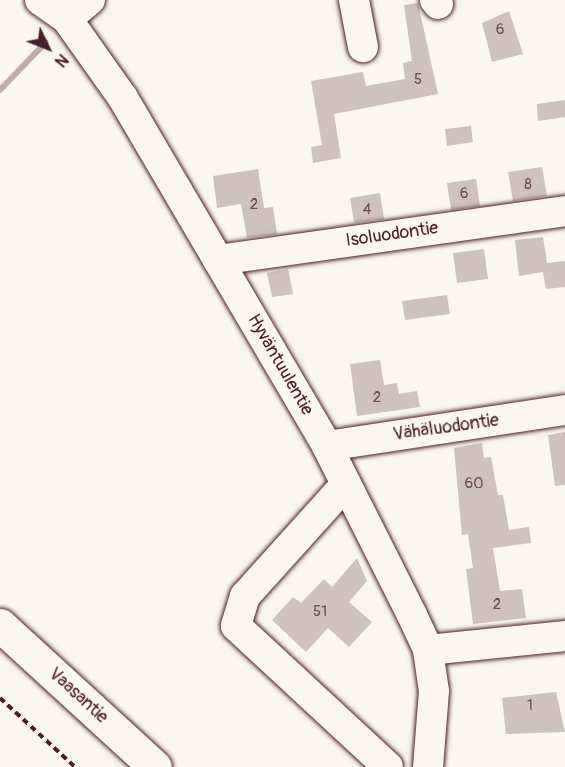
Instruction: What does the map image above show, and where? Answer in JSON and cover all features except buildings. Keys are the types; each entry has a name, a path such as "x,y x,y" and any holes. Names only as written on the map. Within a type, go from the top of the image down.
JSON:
{"main road":[{"name":"Vaasantie","path":"0,625 155,767"}],"street":[{"name":"Hyväntuulentie","path":"40,0 67,19 123,98 327,446 428,650 434,691 428,767"},
{"path":"67,19 90,0"},
{"path":"354,0 363,47"},
{"name":"Isoluodontie","path":"218,260 565,211"},
{"name":"Vähäluodontie","path":"327,446 565,410"},
{"path":"346,484 245,596 236,626 388,767"},
{"path":"428,650 565,636"}],"path":[{"path":"0,698 75,767"}],"waterway":[{"path":"0,90 46,42"}]}
